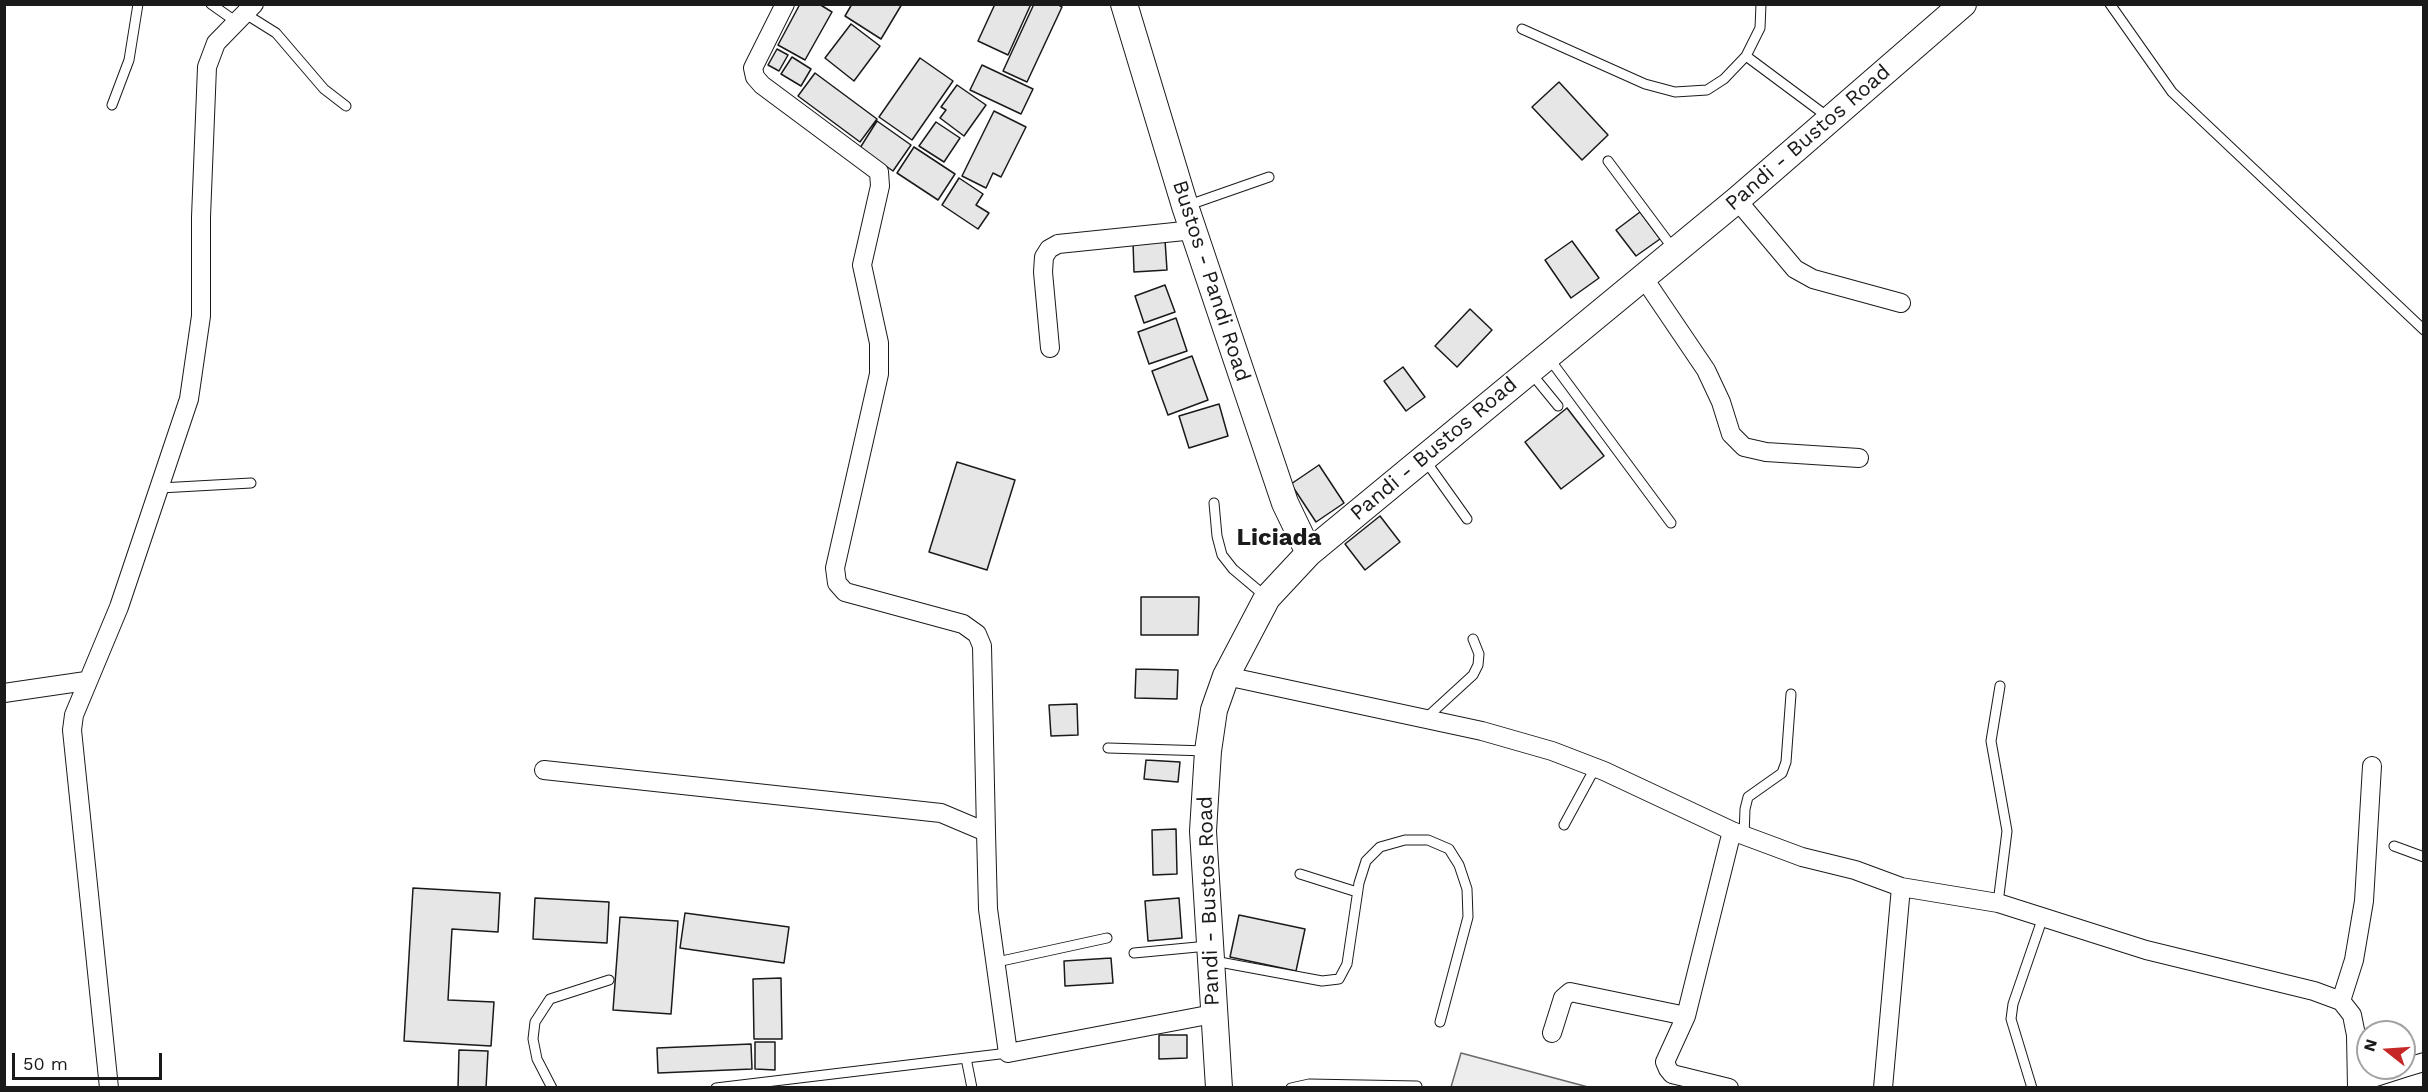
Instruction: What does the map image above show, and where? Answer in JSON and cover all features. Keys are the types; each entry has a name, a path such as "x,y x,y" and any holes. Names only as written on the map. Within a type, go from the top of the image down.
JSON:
{"main road":[{"name":"Bustos - Pandi Road","path":"1124,4 1185,206 1285,502 1309,553"},
{"name":"Pandi - Bustos Road","path":"1219,1088 1203,831 1208,751 1214,710 1226,676 1267,598 1309,553 1737,200 1963,4"}],"street":[{"path":"785,4 753,68 755,77 762,85 879,172 880,186 862,265 879,343 879,374 835,568 837,583 845,592 963,624 977,634 982,646 988,909 1008,1053 1213,1014"},
{"path":"109,1088 72,730 74,715 86,681 119,608 189,399 201,316 201,217 207,67 216,43 244,13"},
{"path":"1737,200 1795,269 1814,279 1901,303"},
{"path":"1050,348 1043,272 1044,256 1049,249 1058,244 1194,231"},
{"path":"1643,277 1706,370 1731,434 1744,447 1766,452 1859,458"},
{"path":"1226,676 1482,731 1552,751 1738,833 1802,857 1855,870 1901,887 1998,903 2146,950 2314,991 2342,1001 2352,1015 2356,1035 2357,1085"},
{"path":"4,693 86,681"},
{"path":"2342,1001 2354,960 2364,901 2372,766"},
{"path":"544,770 941,813 986,832"},
{"path":"1730,1088 1672,1074 1665,1062 1686,1016 1738,833"},
{"path":"1883,1088 1901,887"},
{"path":"1552,1033 1563,998 1570,992 1686,1016"}],"lane":[{"path":"112,105 129,60 138,4"},
{"path":"212,4 244,13 276,33 324,89 346,106"},
{"path":"1522,29 1645,84 1675,92 1707,90 1724,79 1746,56 1760,28 1761,4"},
{"path":"2110,4 2172,92 2424,330"},
{"path":"1746,56 1830,119"},
{"path":"1608,162 1675,251"},
{"path":"1185,206 1269,177"},
{"path":"1538,363 1558,406"},
{"path":"1538,363 1671,523"},
{"path":"1423,458 1467,519"},
{"path":"160,489 251,483"},
{"path":"1214,503 1216,536 1222,555 1233,569 1267,598"},
{"path":"1425,719 1473,675 1478,665 1479,654 1473,639"},
{"path":"1998,903 2007,831 1992,741 2000,686"},
{"path":"1738,833 1748,797 1782,773 1786,762 1791,693"},
{"path":"1108,748 1208,751"},
{"path":"1564,825 1595,768"},
{"path":"1134,953 1209,953 1322,981 1339,979 1347,964 1358,892 1366,861 1380,847 1405,840 1428,840 1449,849 1459,866 1467,889 1468,917 1440,1022"},
{"path":"2394,846 2424,858"},
{"path":"1300,874 1358,892"},
{"path":"2032,1088 2011,1019 2013,1004 2043,917"},
{"path":"997,962 1107,938"},
{"path":"552,1088 537,1059 533,1040 535,1022 550,999 609,980"},
{"path":"716,1088 1008,1053"},
{"path":"966,1058 972,1088"},
{"path":"1291,1088 1309,1084 1416,1086"}],"shaded area":[{"path":"1461,1053 1588,1087 1451,1087"}],"building":[{"path":"800,4 819,4 832,12 805,60 778,45"},
{"path":"852,4 902,4 881,39 845,16"},
{"path":"995,4 1031,4 1008,55 978,41"},
{"path":"1034,4 1057,4 1062,7 1027,82 1003,71"},
{"path":"851,24 880,46 854,81 825,58"},
{"path":"777,49 788,55 779,71 768,65"},
{"path":"792,57 811,69 801,86 781,74"},
{"path":"920,58 953,81 912,140 879,117"},
{"path":"982,65 1033,89 1021,114 970,90"},
{"path":"815,73 877,119 860,142 798,96"},
{"path":"1559,82 1608,135 1582,160 1532,107"},
{"path":"957,85 986,105 964,136 940,118 946,110 941,107"},
{"path":"994,111 1026,127 1001,177 993,173 986,188 962,176"},
{"path":"877,121 911,145 893,171 860,148"},
{"path":"936,122 960,138 944,162 919,146"},
{"path":"914,147 955,174 938,200 897,173"},
{"path":"959,178 983,194 976,205 989,213 978,229 942,205"},
{"path":"1640,212 1660,239 1636,256 1616,230"},
{"path":"1165,240 1167,270 1134,272 1133,242"},
{"path":"1572,241 1599,278 1571,298 1545,260"},
{"path":"1165,285 1175,312 1144,323 1135,296"},
{"path":"1470,309 1492,330 1457,367 1435,346"},
{"path":"1176,318 1187,351 1149,364 1138,332"},
{"path":"1192,356 1208,400 1168,415 1152,371"},
{"path":"1403,367 1425,397 1406,411 1384,381"},
{"path":"1219,404 1228,436 1189,448 1179,416"},
{"path":"1567,408 1604,456 1561,489 1525,442"},
{"path":"957,462 1015,480 987,570 929,552"},
{"path":"1319,465 1344,503 1316,522 1291,484"},
{"path":"1380,516 1400,542 1365,570 1345,544"},
{"path":"1141,597 1199,597 1198,635 1141,635"},
{"path":"1136,669 1178,670 1177,699 1135,698"},
{"path":"1077,704 1078,735 1051,736 1049,705"},
{"path":"1146,760 1180,762 1178,782 1144,779"},
{"path":"1176,829 1177,874 1153,875 1152,830"},
{"path":"413,888 500,893 498,932 452,929 448,1000 494,1002 491,1046 404,1041"},
{"path":"535,898 609,902 607,943 533,939"},
{"path":"1179,898 1182,938 1148,941 1145,901"},
{"path":"685,913 789,927 784,963 680,948"},
{"path":"1239,915 1305,929 1296,971 1230,957"},
{"path":"620,917 678,921 671,1014 613,1010"},
{"path":"1111,958 1113,983 1065,986 1064,961"},
{"path":"781,978 782,1039 754,1039 753,979"},
{"path":"1159,1035 1187,1035 1187,1058 1159,1059"},
{"path":"755,1042 775,1042 775,1070 755,1069"},
{"path":"751,1044 752,1069 658,1073 657,1048"},
{"path":"459,1050 488,1051 486,1088 458,1088"}],"district":[{"name":"Liciada","path":"1279,538"}]}
